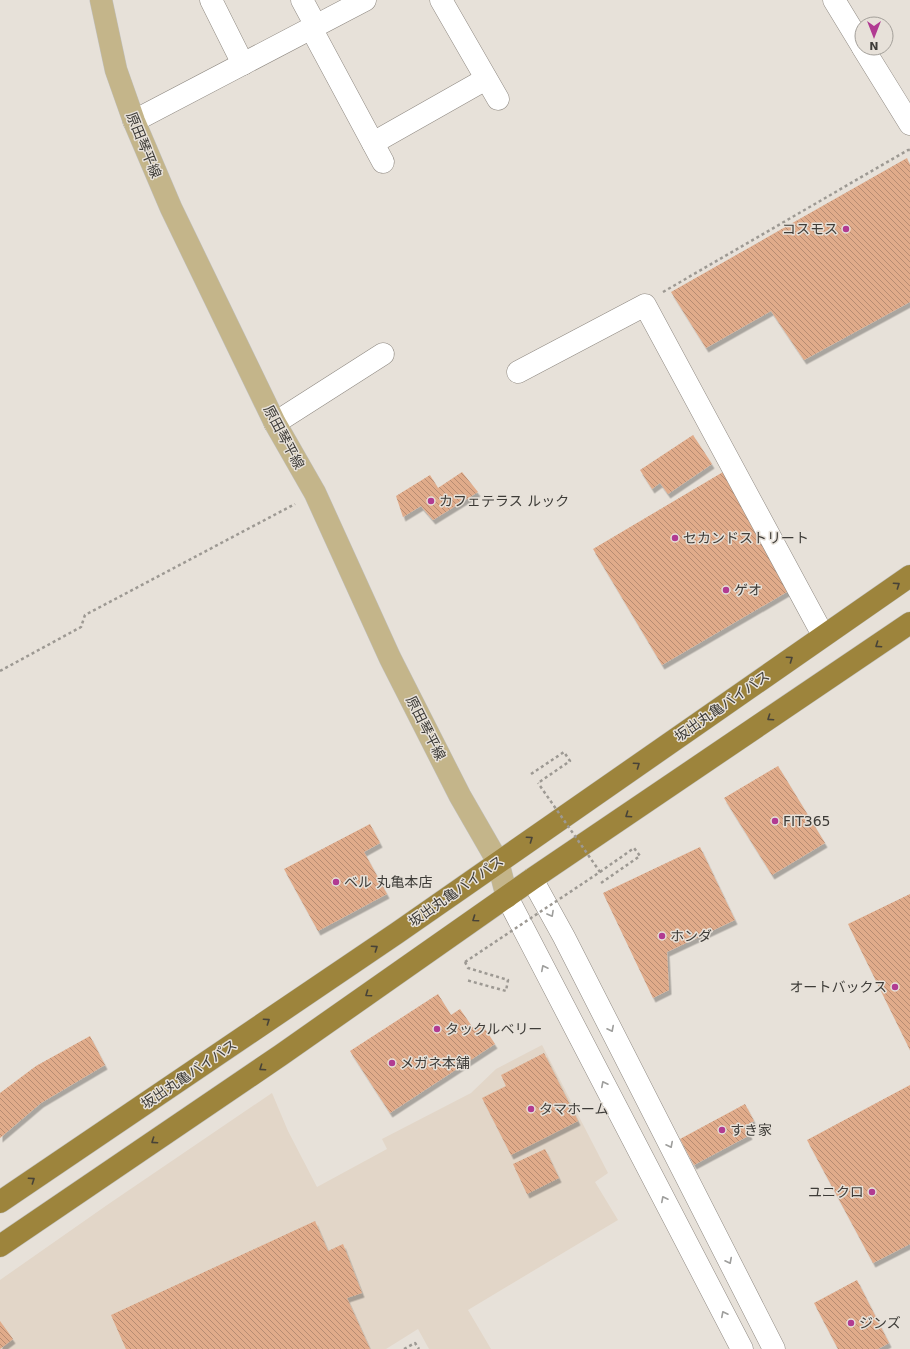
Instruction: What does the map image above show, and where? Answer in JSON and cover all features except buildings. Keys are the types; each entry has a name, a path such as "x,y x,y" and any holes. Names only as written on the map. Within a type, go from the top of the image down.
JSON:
{"highway":[{"name":"坂出丸亀バイパス","path":"0,1202 397,933 910,576"},
{"path":"0,1246 281,1055 532,879 910,623"}],"main road":[{"name":"原田琴平線","path":"101,0 116,70 134,121 170,208 275,423 314,494 390,658 460,796 498,862 507,897"},
{"path":"498,862 532,879"}],"street":[{"path":"211,0 243,64"},
{"path":"302,0 314,27 378,152 486,79"},
{"path":"134,121 365,0"},
{"path":"441,0 498,99"},
{"path":"834,0 854,32"},
{"path":"868,56 910,124"},
{"path":"518,372 645,305 824,635"},
{"path":"275,423 383,354"},
{"path":"532,879 564,937 774,1349"},
{"path":"507,897 742,1349"}],"path":[{"path":"645,305 666,290 910,150"},
{"path":"0,671 81,627 85,615 314,494"},
{"path":"532,774 564,752 570,761 538,783 600,872"},
{"path":"466,980 506,991 508,980 468,968 464,962 634,848 640,856 602,883"},
{"path":"404,1349 415,1343 419,1349"}],"shaded area":[{"path":"542,1045 608,1173 595,1182 618,1220 468,1310 491,1349 429,1349 418,1329 386,1349 0,1349 0,1280 272,1093 288,1131 317,1187 387,1149 382,1139 471,1093 496,1069"}],"place":[{"name":"コスモス","path":"846,229"},
{"name":"カフェテラス ルック","path":"431,501"},
{"name":"セカンドストリート","path":"675,538"},
{"name":"ゲオ","path":"726,590"},
{"name":"FIT365","path":"775,821"},
{"name":"ベル 丸亀本店","path":"336,882"},
{"name":"ホンダ","path":"662,936"},
{"name":"オートバックス","path":"895,987"},
{"name":"タックルベリー","path":"437,1029"},
{"name":"メガネ本舗","path":"392,1063"},
{"name":"タマホーム","path":"531,1109"},
{"name":"すき家","path":"722,1130"},
{"name":"ユニクロ","path":"872,1192"},
{"name":"ジンズ","path":"851,1323"}]}
